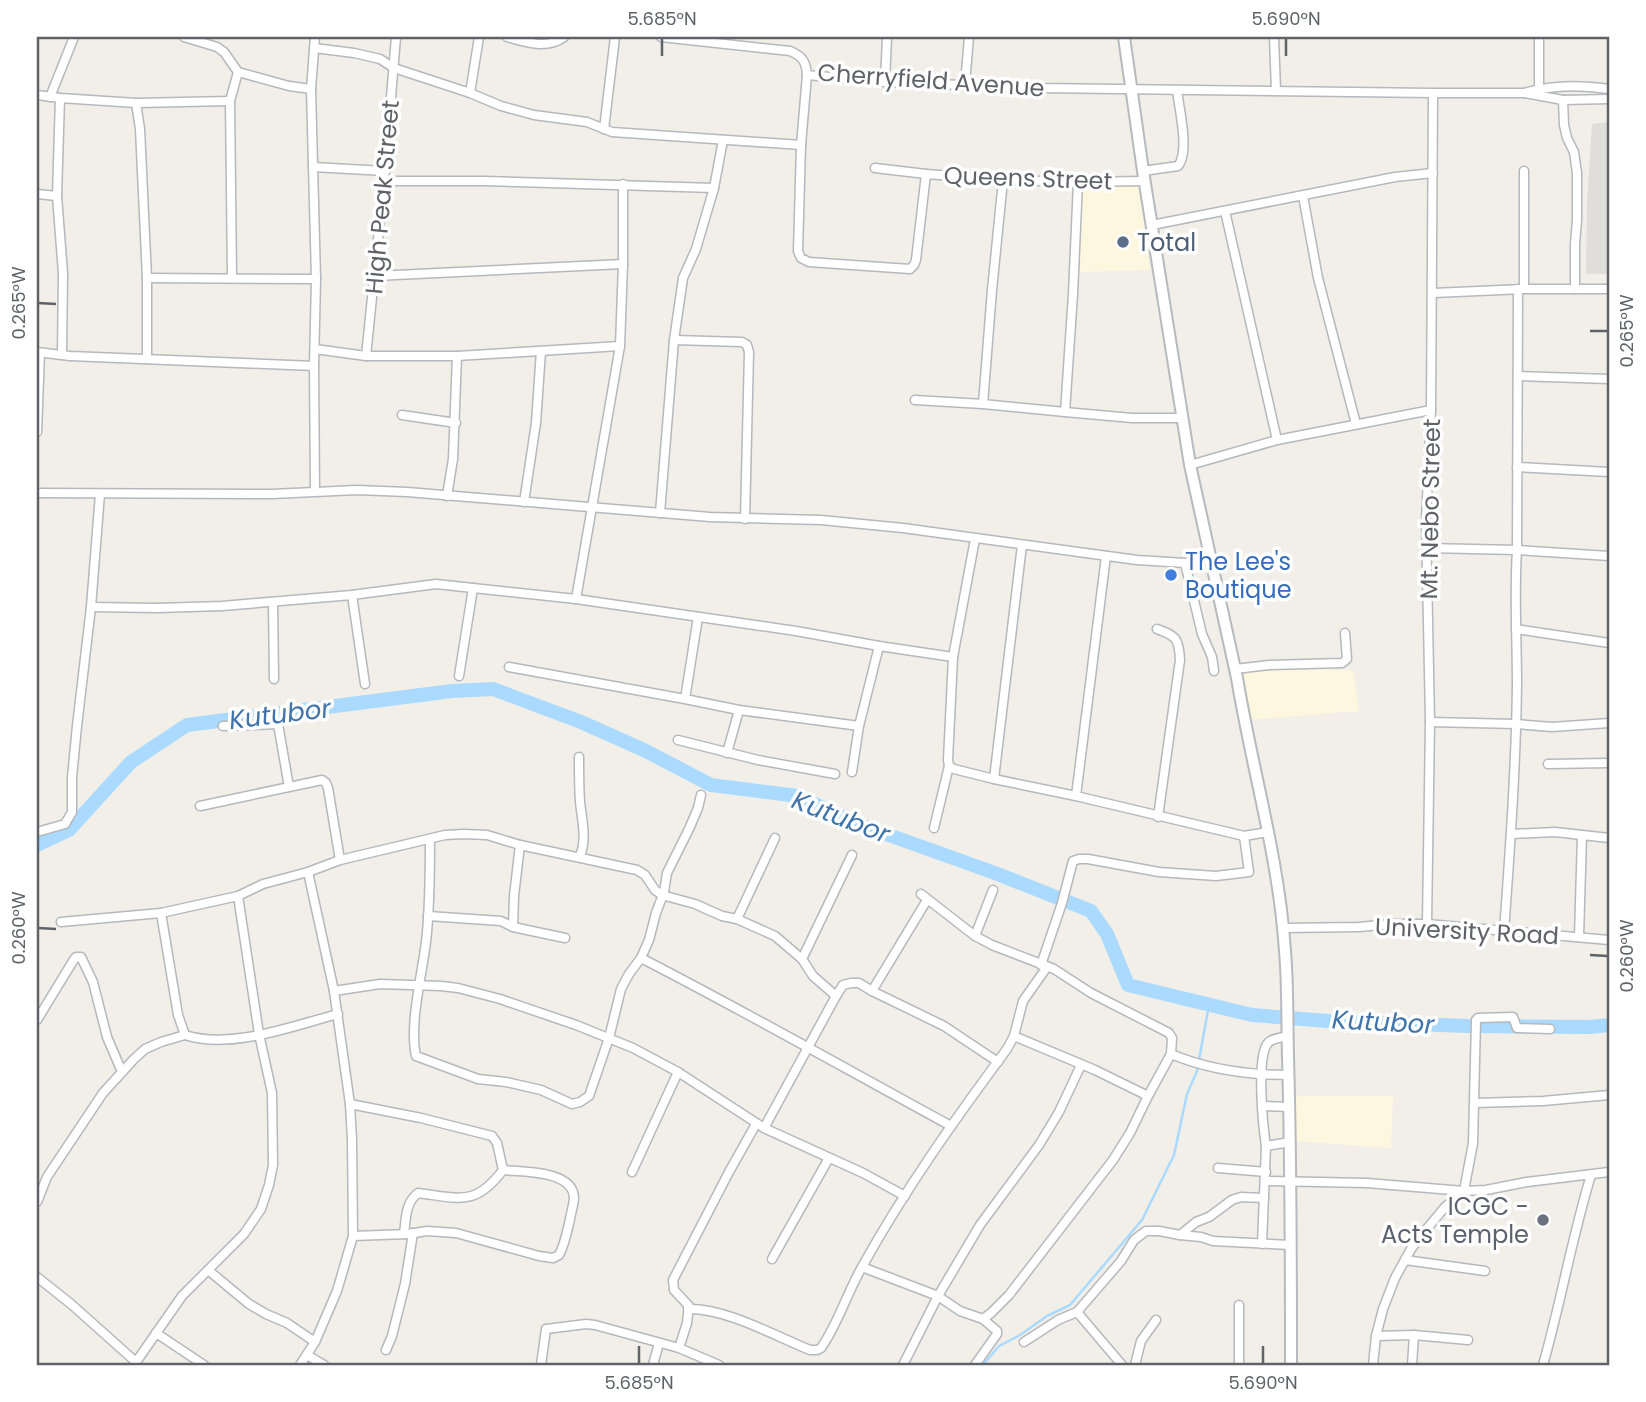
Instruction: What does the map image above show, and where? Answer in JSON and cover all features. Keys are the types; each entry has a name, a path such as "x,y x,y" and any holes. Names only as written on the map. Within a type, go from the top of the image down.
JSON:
{"main road":[{"path":"1124,37 1143,176 1190,465 1268,832 1283,928 1289,1075 1291,1365"}],"street":[{"path":"50,97 74,37"},
{"path":"184,37 217,47 224,52 238,72 312,89"},
{"path":"315,37 312,89 316,279 315,491"},
{"name":"High Peak Street","path":"366,356 396,37"},
{"path":"470,93 479,37"},
{"path":"507,37 542,45 555,43 564,37"},
{"path":"604,129 615,37"},
{"name":"Cherryfield Avenue","path":"661,37 705,39 790,51 801,55 806,64 807,75 884,82 1132,90 1524,93"},
{"path":"884,82 887,37"},
{"path":"965,85 969,37"},
{"path":"1274,37 1276,91"},
{"path":"1539,37 1539,88"},
{"path":"314,48 380,59 394,68 501,106 534,116 587,122 622,134 801,145"},
{"path":"232,278 230,101 238,72"},
{"name":"Queens Street","path":"807,75 801,145 799,251 802,258 808,262 910,269 916,260 926,174 1078,182 1143,176 1178,166 1183,160 1184,146 1177,90"},
{"path":"1524,93 1539,88 1559,87 1609,89"},
{"name":"Mt. Nebo Street","path":"1427,924 1430,722 1426,521 1433,293 1433,93"},
{"path":"1524,93 1563,100 1609,99"},
{"path":"37,94 136,103 230,101"},
{"path":"60,98 57,196 63,273 62,355"},
{"path":"1563,100 1564,125 1574,152 1577,173 1575,289"},
{"path":"136,103 140,129 147,278 147,359"},
{"path":"660,513 674,340 683,278 696,249 714,188 723,140"},
{"path":"313,167 385,171"},
{"path":"875,168 926,174"},
{"path":"1504,932 1516,724 1518,376 1524,171"},
{"path":"1152,225 1395,177 1433,173"},
{"path":"983,404 1003,180"},
{"path":"384,181 485,181 714,188"},
{"path":"1065,412 1078,182"},
{"path":"576,600 620,346 623,184"},
{"path":"37,194 57,196"},
{"path":"1303,196 1318,278 1356,424"},
{"path":"1225,212 1277,440"},
{"path":"375,276 623,264"},
{"path":"147,278 316,279"},
{"path":"1433,293 1609,289"},
{"path":"674,340 742,342 747,345 745,519"},
{"path":"315,349 366,356 457,356 620,346"},
{"path":"524,502 536,423 541,351"},
{"path":"37,432 38,353 314,366"},
{"path":"447,496 456,423 457,356"},
{"path":"1518,376 1609,379"},
{"path":"915,400 1132,418 1182,418"},
{"path":"1190,465 1277,440 1431,410"},
{"path":"402,415 456,423"},
{"path":"1517,467 1609,472"},
{"path":"37,494 258,494 357,490 745,519 821,520 903,528 1106,556 1185,563 1211,558"},
{"path":"37,832 65,824 72,812 72,777 91,607 100,494"},
{"path":"934,828 949,766 953,657 975,539"},
{"path":"994,779 1022,545"},
{"path":"1427,548 1609,556"},
{"path":"1076,796 1106,556"},
{"path":"1185,563 1214,671"},
{"path":"91,607 183,607 273,602 436,584 698,617 953,657"},
{"path":"459,676 473,588"},
{"path":"352,595 365,684"},
{"path":"273,602 274,679"},
{"path":"685,699 698,617"},
{"path":"1157,629 1171,634 1178,642 1180,660 1158,817"},
{"path":"1516,629 1609,643"},
{"path":"1235,669 1342,663 1347,659 1345,633"},
{"path":"852,772 859,726 879,646"},
{"path":"509,667 739,710 859,726"},
{"path":"727,753 739,710"},
{"path":"1430,722 1552,727 1609,723"},
{"path":"223,726 278,724 289,787"},
{"path":"678,740 727,753 835,774"},
{"path":"579,757 584,836 580,856"},
{"path":"1548,764 1609,763"},
{"path":"949,766 994,779 1244,836 1268,832"},
{"path":"200,806 322,780 326,783 340,860"},
{"path":"430,839 428,916 415,1011 416,1056 478,1079 541,1090 572,1104 589,1096 609,1038 621,989 649,940 669,867 689,829 701,795"},
{"path":"1511,834 1555,832 1609,838"},
{"path":"61,922 161,913 238,896 263,884 340,860 445,835 487,835 520,845 637,870 645,875 662,895 737,919 775,936 802,959 813,976 835,996"},
{"path":"1578,937 1582,835"},
{"path":"688,1309 720,1314 810,1350 821,1348 862,1267 905,1196 942,1137 1014,1037 1023,1001 1044,966 1073,861 1088,859 1160,872 1216,876 1250,872 1244,836"},
{"path":"737,919 775,838"},
{"path":"513,927 520,845"},
{"path":"802,959 852,855"},
{"path":"300,1365 315,1342 337,1291 353,1236 350,1104 334,991 308,872"},
{"path":"975,936 993,890"},
{"path":"37,1278 71,1304 135,1364 182,1296 244,1234 261,1209 273,1166 272,1093 238,896"},
{"path":"872,991 924,897 975,936 1054,970 1091,993 1169,1032 1172,1038 1171,1054 1113,1160 1009,1295 983,1320"},
{"path":"161,913 178,1015 185,1035"},
{"path":"428,916 501,921 513,927 565,938"},
{"name":"University Road","path":"1283,928 1427,924 1609,940"},
{"path":"37,1020 73,961 76,957 81,957 93,982 107,1037 122,1072"},
{"path":"641,958 951,1126"},
{"path":"679,1348 687,1323 688,1309 685,1301 674,1290 673,1280 723,1183 808,1048 835,996 844,985 859,983 944,1026 998,1062"},
{"path":"334,991 380,984 458,988 500,999 609,1038 678,1072 760,1126 863,1173 905,1196"},
{"path":"37,1202 47,1177 103,1093 145,1049 185,1035 215,1041 240,1038 338,1014"},
{"path":"1373,1365 1376,1336 1395,1278 1425,1231 1464,1191 1473,1143 1478,1018 1513,1017 1517,1028 1550,1029"},
{"path":"1262,1244 1266,1146 1261,1075 1265,1047 1270,1040 1287,1031"},
{"path":"1014,1037 1148,1096"},
{"path":"1171,1054 1192,1063 1235,1072 1289,1075"},
{"path":"903,1365 938,1296 980,1225 1039,1145 1082,1065"},
{"path":"632,1172 678,1072"},
{"path":"1475,1104 1609,1095"},
{"path":"350,1104 492,1136 497,1143 503,1170"},
{"path":"1263,1106 1289,1107"},
{"path":"1266,1146 1290,1142"},
{"path":"772,1259 829,1158"},
{"path":"1218,1168 1290,1180 1464,1191 1609,1172"},
{"path":"386,1350 410,1263 408,1206 411,1198 418,1193 469,1198 487,1189 503,1170"},
{"path":"353,1236 427,1231 456,1233 540,1256 553,1258 559,1255 574,1197 570,1186 553,1176 503,1170"},
{"path":"1542,1365 1562,1296 1581,1206 1591,1175"},
{"path":"1180,1235 1232,1200 1241,1197 1264,1198"},
{"path":"1024,1342 1077,1312 1141,1234 1152,1231 1213,1241 1291,1245"},
{"path":"1405,1260 1485,1271"},
{"path":"862,1267 938,1296 960,1311 983,1320 997,1331 975,1365"},
{"path":"208,1270 249,1304 287,1323 315,1342"},
{"path":"1239,1305 1240,1365"},
{"path":"1077,1312 1122,1365"},
{"path":"1135,1365 1141,1341 1156,1320"},
{"path":"541,1365 546,1329 595,1325 679,1348 713,1364"},
{"path":"156,1333 204,1365"},
{"path":"1376,1336 1415,1335 1468,1340"},
{"path":"1412,1365 1415,1335"},
{"path":"653,1365 659,1342"},
{"path":"307,1355 324,1365"}],"shaded area":[{"path":"1609,122 1609,274 1586,274 1592,124"},
{"path":"1080,185 1139,187 1150,270 1080,272"},
{"path":"1283,669 1353,670 1359,711 1248,720 1239,673"},
{"path":"1294,1096 1393,1096 1391,1148 1292,1141"}],"waterway":[{"name":"Kutubor","path":"37,845 69,830 131,762 187,725 452,691 493,689 581,722 644,750 711,785 798,796 858,824 1091,911 1107,934 1128,985 1252,1015 1328,1021 1468,1026 1609,1025"},
{"path":"983,1365 999,1346 1070,1305 1142,1220 1174,1155 1187,1094 1197,1071 1209,1005"}],"place":[{"name":"Total","path":"1123,242"},
{"name":"The Lee's Boutique","path":"1171,575"},
{"name":"ICGC - Acts Temple","path":"1543,1220"}]}
